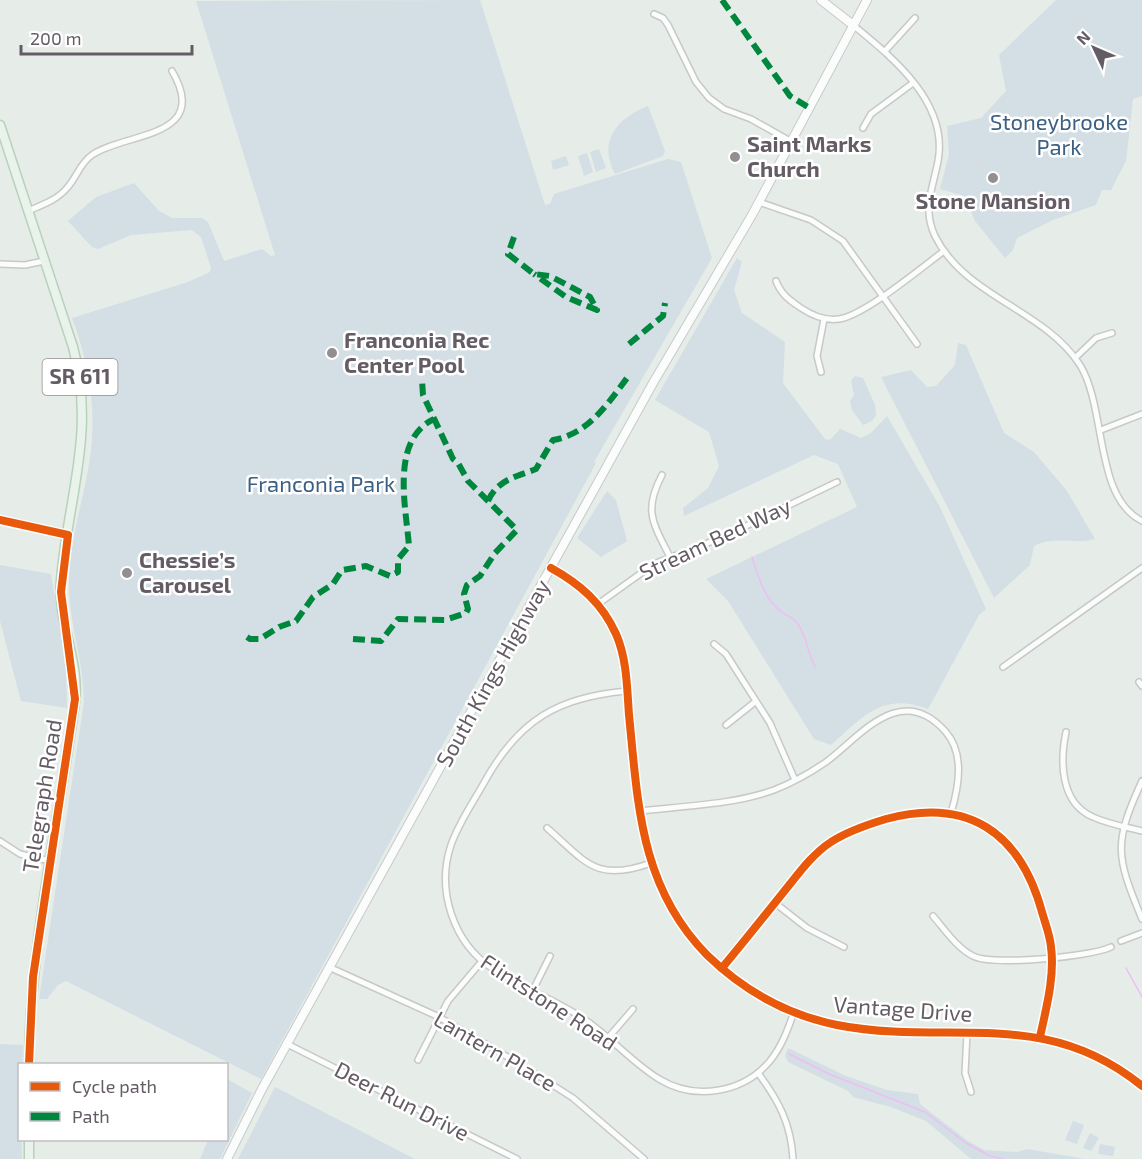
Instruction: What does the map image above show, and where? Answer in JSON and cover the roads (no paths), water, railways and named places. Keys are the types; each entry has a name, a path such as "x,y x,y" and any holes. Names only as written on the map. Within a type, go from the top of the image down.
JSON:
{"main road":[{"path":"821,0 853,26"},
{"name":"South Kings Highway","path":"227,1159 287,1044 652,383 759,202 867,0"},
{"name":"Telegraph Road","path":"0,126 26,211 73,347 82,389 83,438 61,592 75,699 33,977 29,1063"},
{"path":"0,520 68,535"},
{"path":"29,1141 29,1159"}],"street":[{"path":"654,14 663,18 668,25 696,82 709,98 724,109 751,119 790,141"},
{"path":"885,51 915,18"},
{"path":"853,26 885,51 913,83 932,112 939,133 939,154 928,204 931,225 944,251 965,275 1036,324 1075,358 1092,390 1115,493 1131,514 1142,521"},
{"path":"26,211 60,194 92,155 113,145 153,134 169,125 182,100 180,86 172,71"},
{"path":"863,128 871,114 913,83"},
{"path":"759,202 811,220 833,233 854,253 917,344"},
{"path":"776,281 787,299 808,313 824,319 851,316 944,251"},
{"path":"0,264 25,265 44,261"},
{"path":"821,372 817,356 824,319"},
{"path":"1075,358 1096,338 1112,333"},
{"path":"1101,430 1142,414"},
{"path":"662,475 653,492 650,512 670,557"},
{"name":"Stream Bed Way","path":"598,604 638,574 670,557 723,537 837,482"},
{"name":"Vantage Drive","path":"551,568 573,581 598,604 611,624 621,647 639,811 651,863 680,921 722,969 755,993 794,1012 818,1020 861,1028 1040,1037 1087,1051 1121,1069 1142,1086"},
{"path":"1003,667 1142,568"},
{"path":"714,644 726,654 770,723 795,780"},
{"name":"Flintstone Road","path":"627,690 594,694 571,700 529,724 500,755 458,829 447,865 447,896 461,936 482,961 573,1012 658,1078 682,1089 719,1090 738,1084 758,1073 779,1049 794,1012"},
{"path":"726,724 755,702"},
{"path":"639,811 747,797 795,780 827,761 873,721 889,714 913,713 938,724 951,738 956,750 958,775 951,813"},
{"path":"1066,732 1062,765 1073,799 1091,817 1142,831"},
{"path":"1142,781 1120,842 1122,866 1142,919"},
{"path":"722,969 814,856 846,834 909,813 951,813 990,830 1021,859 1034,884 1052,957 1040,1037"},
{"path":"546,828 586,862 600,870 624,872 651,863"},
{"path":"0,841 20,854 50,861"},
{"path":"774,903 807,928 844,947"},
{"path":"933,916 964,950 975,957 998,962 1093,954 1111,947"},
{"path":"1121,941 1142,933"},
{"path":"533,990 550,956"},
{"path":"418,1060 454,993 482,961"},
{"name":"Lantern Place","path":"331,968 440,1017 573,1098 644,1159"},
{"path":"608,1038 633,1009"},
{"path":"967,1033 965,1073 971,1092"},
{"name":"Deer Run Drive","path":"287,1044 517,1159"},
{"path":"758,1073 784,1114 791,1136 793,1159"}],"waterway":[{"path":"752,557 763,588 771,602 794,620 801,629 815,667"},
{"path":"1126,968 1142,997"},
{"path":"789,1054 829,1074 925,1112 966,1143 990,1156 1003,1159"}],"place":[{"name":"Saint Marks Church","path":"735,157"},
{"name":"Stone Mansion","path":"993,178"},
{"name":"Franconia Rec Center Pool","path":"332,353"},
{"name":"Chessie’s Carousel","path":"127,573"}],"park label":[{"name":"Stoneybrooke Park","path":"1059,134"},
{"name":"Franconia Park","path":"321,484"}]}
